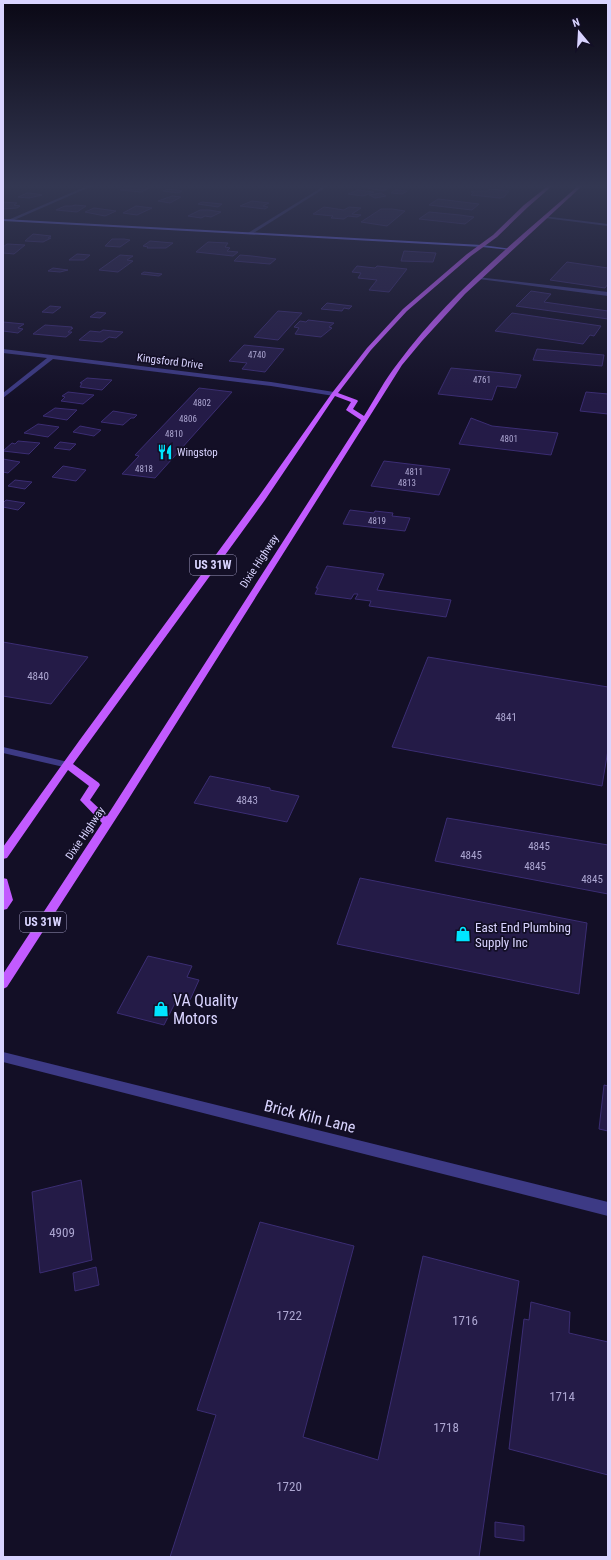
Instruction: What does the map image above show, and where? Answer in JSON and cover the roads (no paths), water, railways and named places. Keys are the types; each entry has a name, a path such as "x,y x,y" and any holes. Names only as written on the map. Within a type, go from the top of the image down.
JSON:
{"main road":[{"name":"US 31W","path":"3,855 262,498 334,394 391,324 464,259"},
{"name":"Dixie Highway","path":"3,984 410,352 479,278 500,259"},
{"path":"334,394 355,400 349,410 365,420"},
{"path":"68,765 94,785 85,800 107,822"},
{"path":"3,882 7,900 3,906"}],"street":[{"path":"479,278 608,294"},
{"name":"Kingsford Drive","path":"3,352 272,384 334,394"},
{"path":"3,396 52,357"},
{"path":"3,750 68,765"},
{"name":"Brick Kiln Lane","path":"3,1057 608,1209"}],"place":[{"name":"Wingstop","path":"165,452"},
{"name":"East End Plumbing Supply Inc","path":"463,934"},
{"name":"VA Quality Motors","path":"161,1009"}]}
